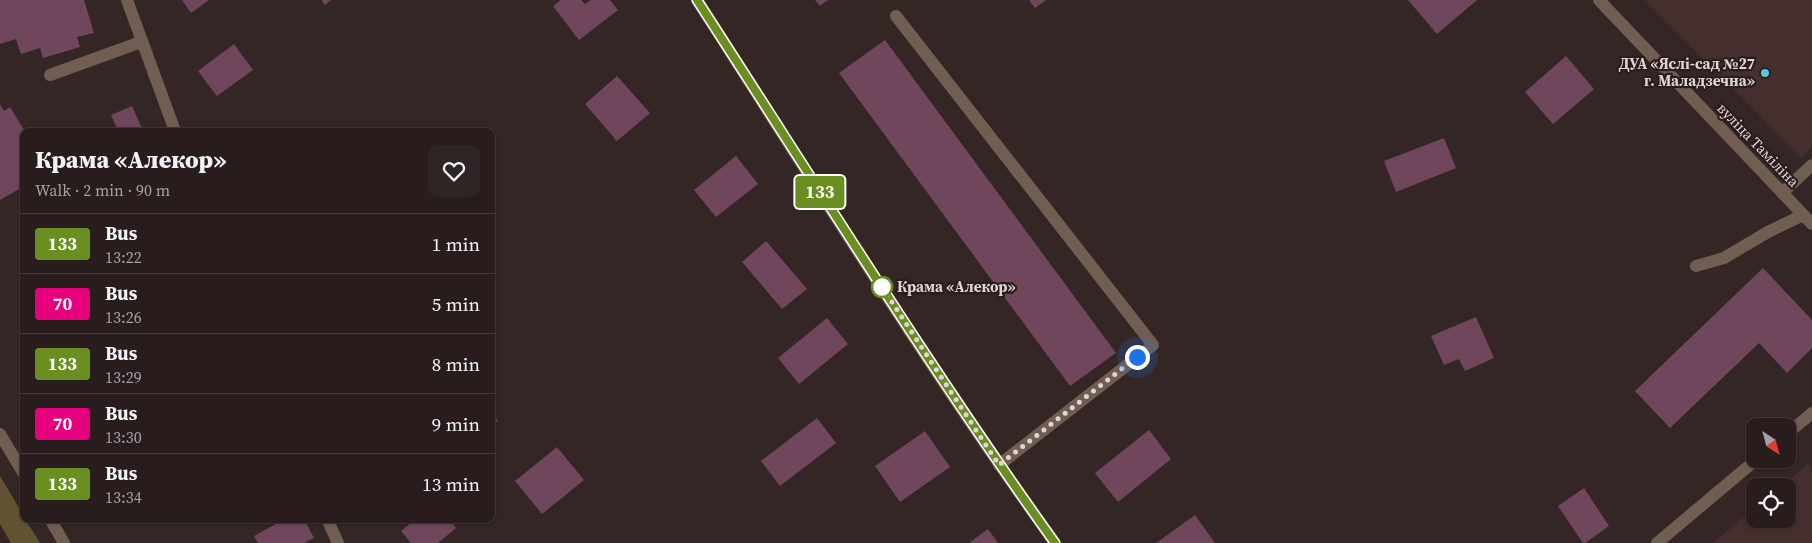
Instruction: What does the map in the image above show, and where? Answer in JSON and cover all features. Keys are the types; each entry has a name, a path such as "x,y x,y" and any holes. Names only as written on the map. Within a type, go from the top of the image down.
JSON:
{"street":[{"path":"127,0 174,128"},
{"path":"697,0 864,261 999,465 1055,543"},
{"name":"вуліца Таміліна","path":"1599,0 1812,224"},
{"path":"896,16 1152,345 999,465"},
{"path":"50,75 141,42"},
{"path":"1782,193 1812,165"},
{"path":"1696,266 1724,258 1803,214"},
{"path":"1796,426 1812,413"},
{"path":"0,434 20,467"},
{"path":"1657,543 1746,468"},
{"path":"52,523 64,543"},
{"path":"330,523 338,543"}],"shaded area":[{"name":"ДУА «Яслі-сад №27 г. Маладзечна»","path":"1645,0 1812,0 1812,147 1801,158"},
{"path":"1808,464 1812,469 1812,543 1713,543 1746,516 1746,528 1796,528 1796,478 1791,478"},
{"path":"0,476 20,509 20,523 28,523 40,543 11,543 0,524"}],"building":[{"path":"0,0 84,0 94,33 77,37 80,47 43,58 40,48 21,54 16,39 0,44"},
{"path":"182,0 209,0 191,13"},
{"path":"321,0 331,0 325,5"},
{"path":"561,0 581,0 585,4 591,0 610,0 618,10 579,40 553,6"},
{"path":"815,0 828,0 820,6"},
{"path":"1029,0 1046,0 1035,8"},
{"path":"1408,0 1477,0 1437,34"},
{"path":"885,40 1116,353 1070,386 839,73"},
{"path":"234,44 253,70 217,96 198,71"},
{"path":"1566,56 1594,89 1553,124 1525,92"},
{"path":"617,76 650,113 617,141 585,104"},
{"path":"0,104 4,111 10,107 23,128 20,128 20,188 0,200"},
{"path":"132,106 142,128 117,128 111,115"},
{"path":"1444,138 1456,168 1396,192 1384,161"},
{"path":"736,156 758,184 716,217 694,190"},
{"path":"766,241 807,289 782,309 742,262"},
{"path":"1763,268 1812,320 1812,348 1787,373 1759,343 1670,428 1635,391"},
{"path":"1476,317 1494,358 1465,371 1459,359 1444,365 1431,336"},
{"path":"827,318 848,344 799,384 778,358"},
{"path":"817,418 836,443 780,486 761,461"},
{"path":"1149,430 1171,459 1118,502 1095,473"},
{"path":"925,431 950,467 900,502 875,466"},
{"path":"557,447 584,480 542,514 515,481"},
{"path":"1584,488 1609,526 1583,543 1558,506"},
{"path":"1195,515 1215,543 1156,543"},
{"path":"278,523 306,523 314,538 304,543 258,543 254,536"},
{"path":"411,523 452,523 456,528 438,543 411,543 401,531"},
{"path":"988,529 998,543 969,543"}],"bus line":[{"name":"133","path":"697,0 864,261 978,434 1055,543"}],"place":[{"name":"ДУА «Яслі-сад №27 г. Маладзечна»","path":"1765,73"},
{"name":"Крама «Алекор»","path":"882,287"}],"route":[{"path":"882,287 999,465 1137,357"}]}
